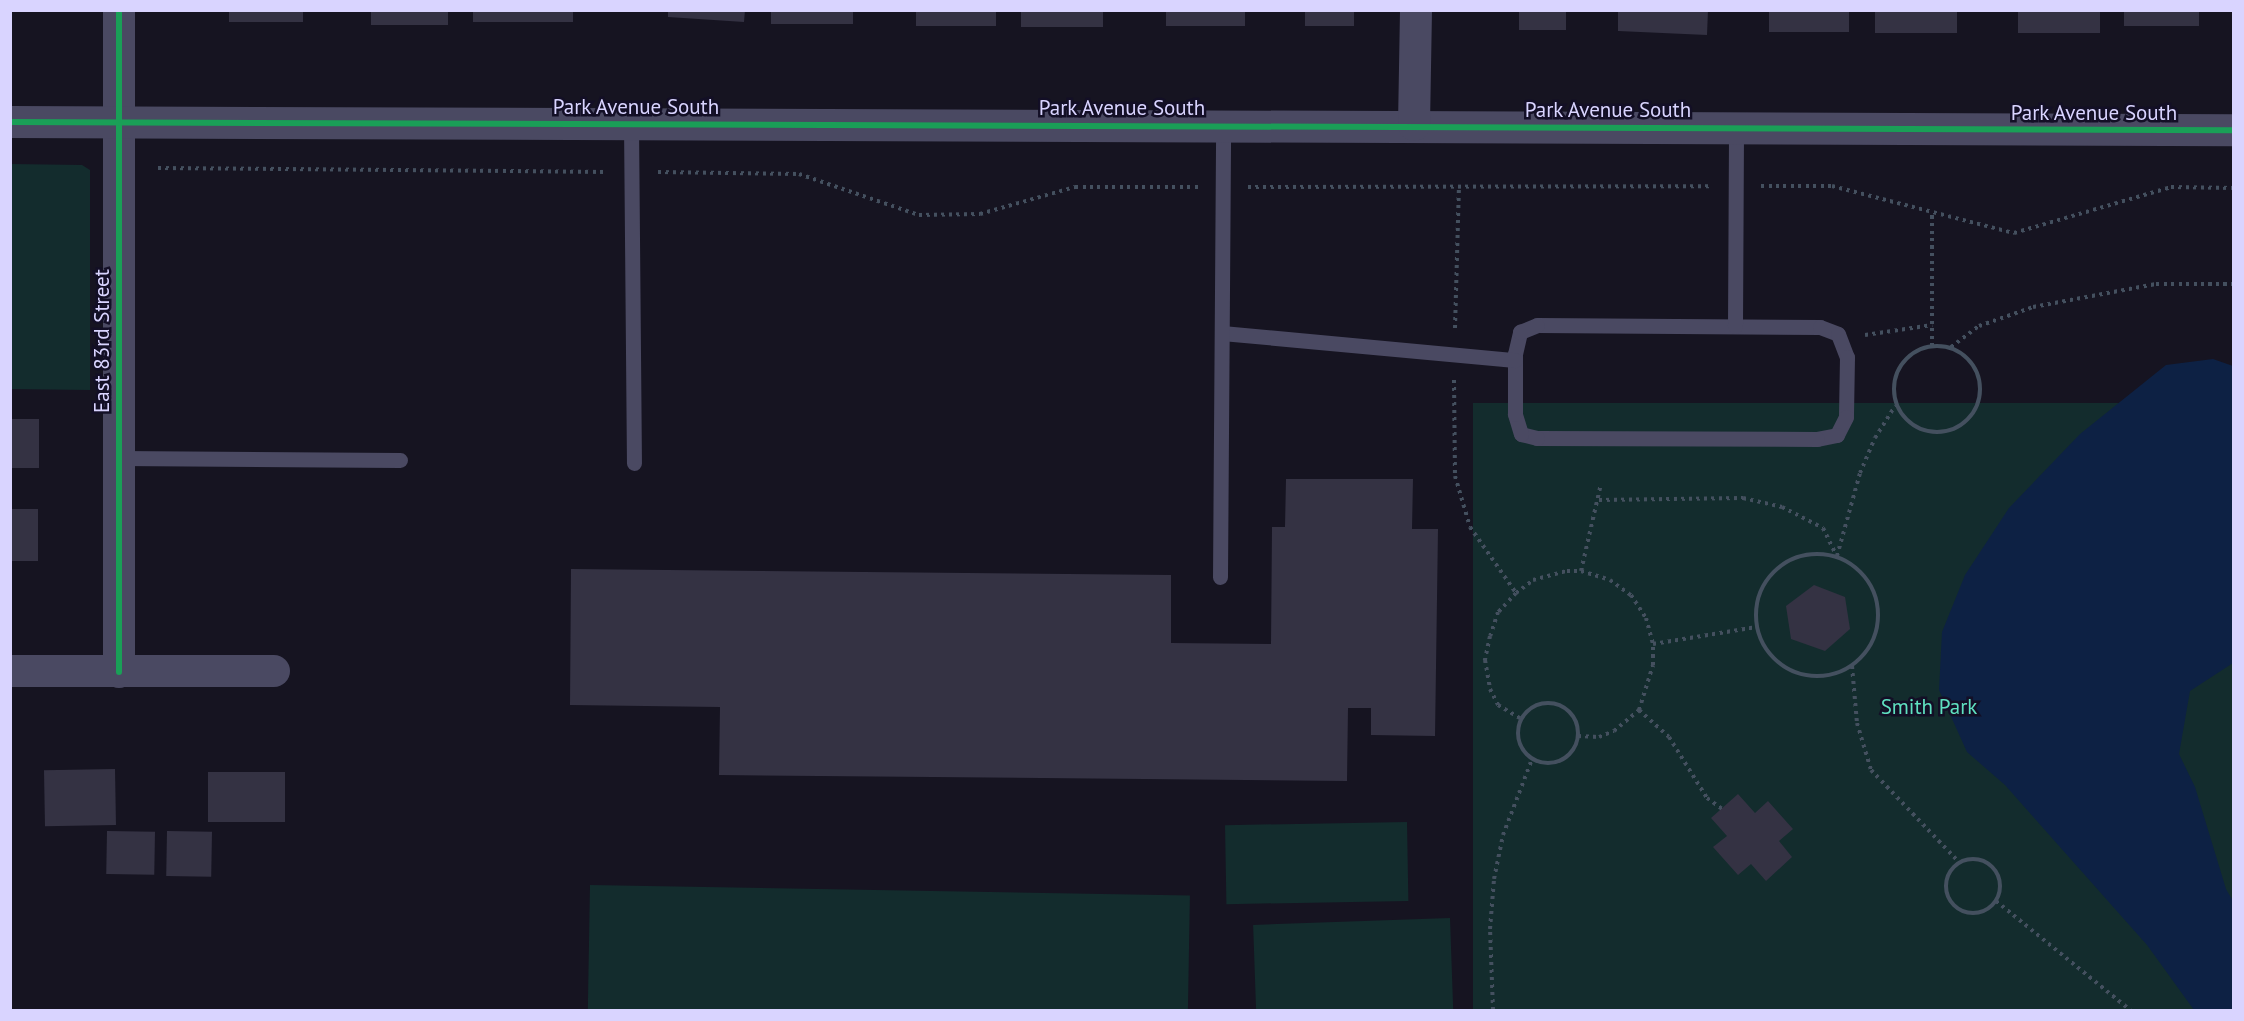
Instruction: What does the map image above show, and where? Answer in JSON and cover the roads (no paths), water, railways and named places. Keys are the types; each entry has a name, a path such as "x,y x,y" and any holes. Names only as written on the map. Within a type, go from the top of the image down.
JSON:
{"street":[{"name":"East 83rd Street","path":"119,10 119,672"},
{"path":"1414,125 1416,10"},
{"name":"Park Avenue South","path":"10,122 1223,124 2234,130"},
{"path":"10,671 274,671"}],"lane":[{"path":"632,123 634,463"},
{"path":"1220,577 1223,124"},
{"path":"1735,326 1736,127"},
{"path":"1537,325 1735,326 1820,327 1838,334 1847,357 1846,417 1837,435 1817,439 1537,438 1521,434 1515,414 1515,360 1520,332 1537,325"},
{"path":"1222,333 1515,360"},
{"path":"119,458 400,460"}],"water":[{"path":"2213,359 2233,366 2233,663 2190,691 2179,754 2195,787 2226,889 2233,901 2233,1010 2194,1010 2147,945 2005,785 1967,752 1939,690 1942,632 1965,575 2009,508 2080,434 2166,365"}],"park label":[{"name":"Smith Park","path":"1929,707"}]}
